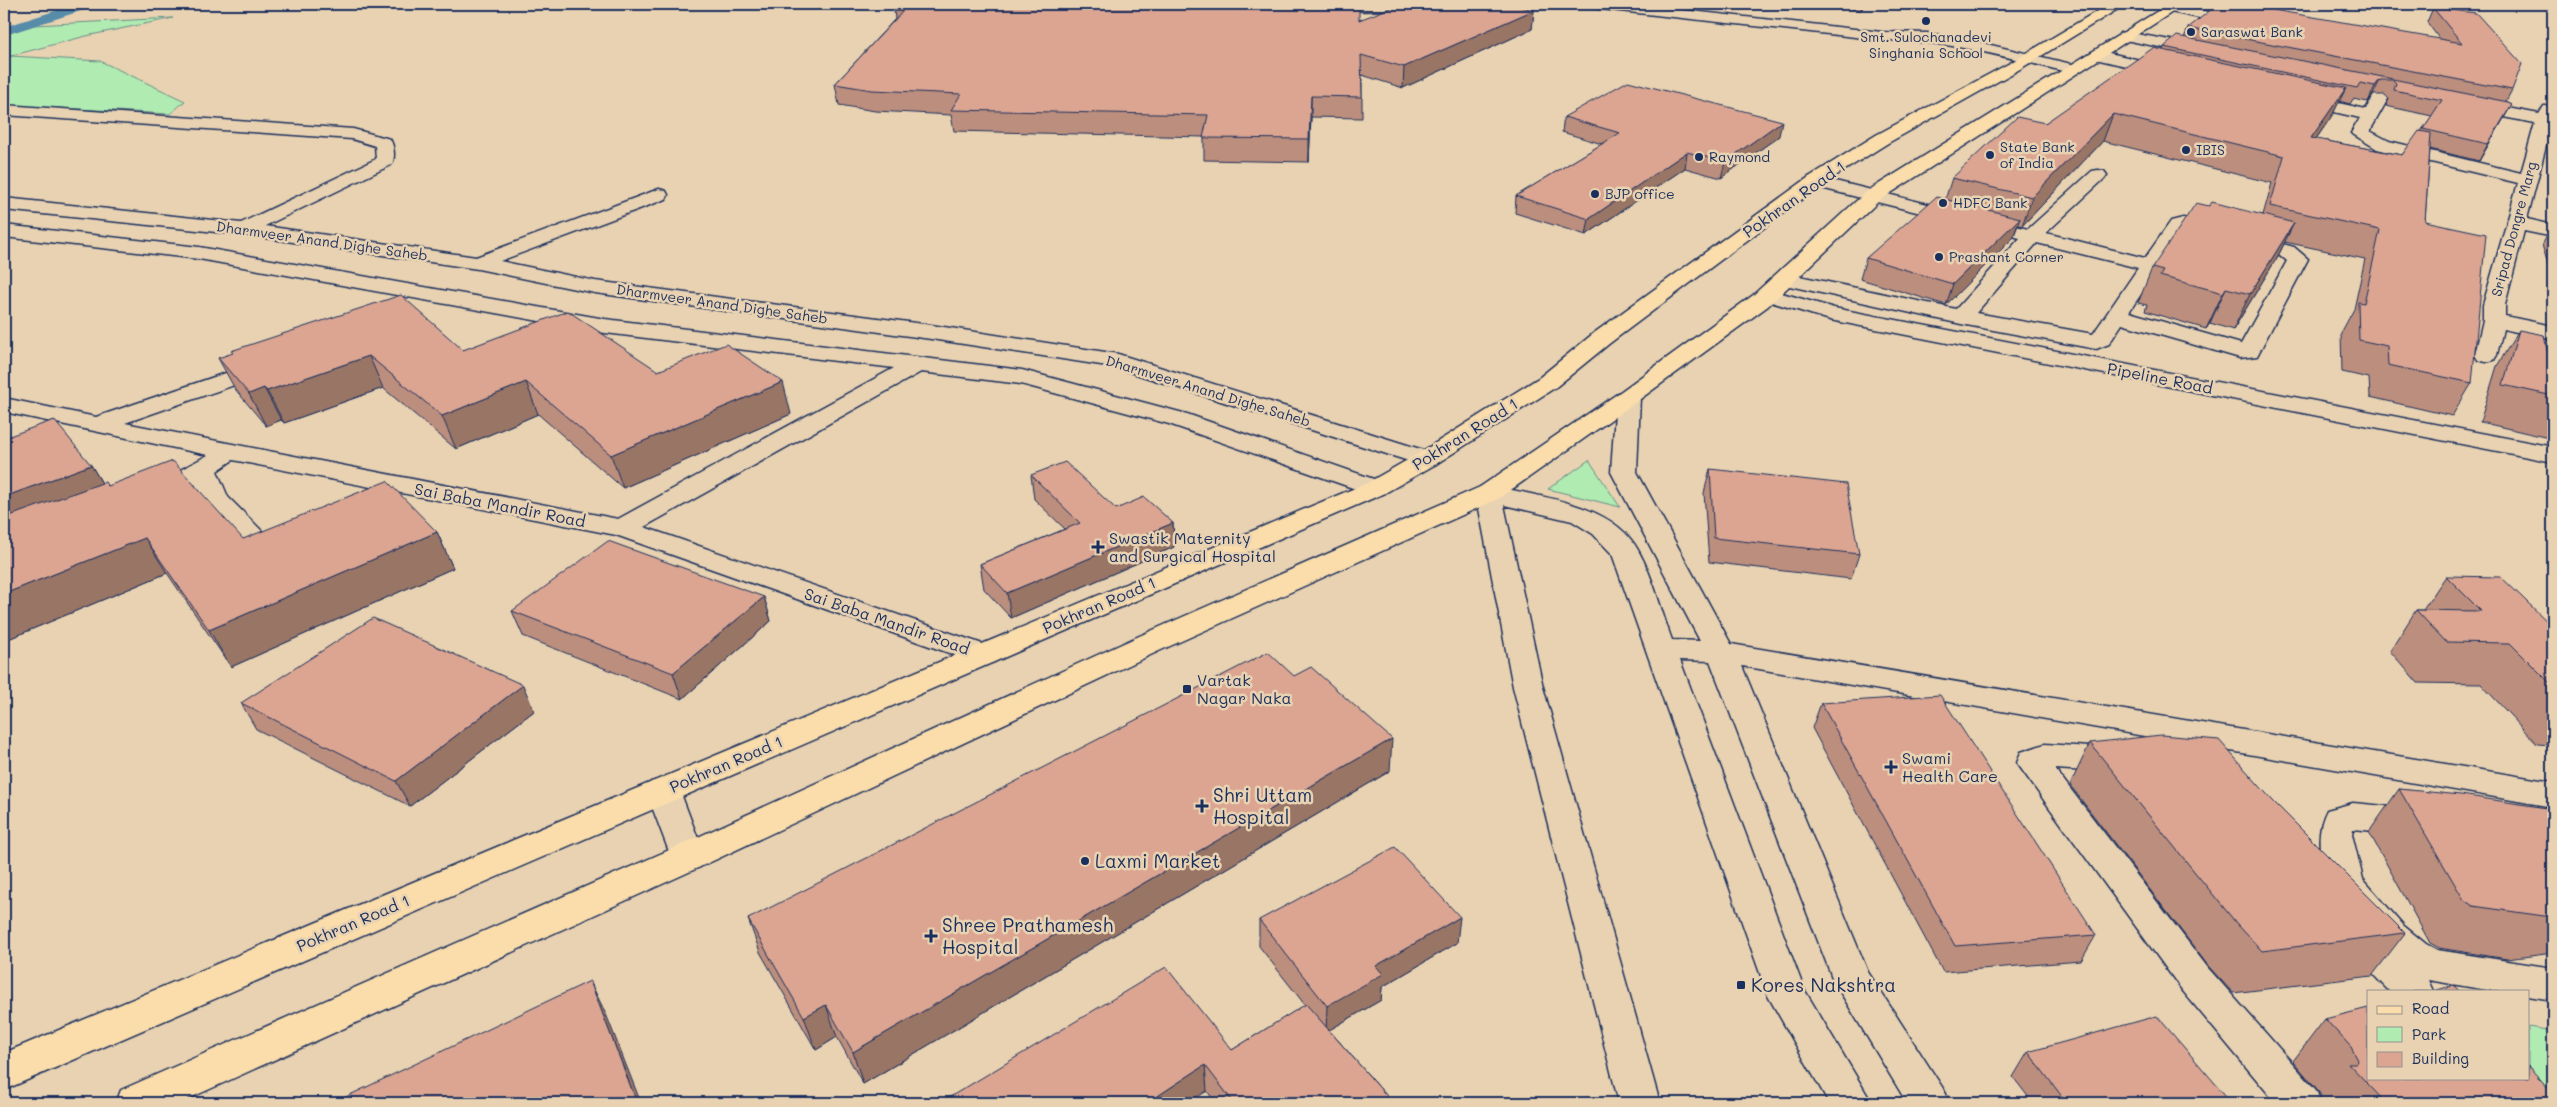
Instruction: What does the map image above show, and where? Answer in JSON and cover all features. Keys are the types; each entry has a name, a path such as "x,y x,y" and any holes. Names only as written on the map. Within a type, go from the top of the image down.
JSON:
{"main road":[{"name":"Pokhran Road 1","path":"4,1072 1376,488 1427,459 1548,382 1602,338 1815,181 1882,139 2021,62 2120,4"},
{"path":"136,1103 688,857 1148,644 1489,493 1628,397 1764,298 1873,196 2174,6"}],"street":[{"path":"1323,4 1360,7 1407,4"},
{"path":"1592,4 1882,36 1893,42 2021,62 2068,73"},
{"path":"2174,6 2199,14 2180,24"},
{"path":"2143,24 2211,39"},
{"path":"2126,36 2222,55"},
{"path":"2096,55 2186,74"},
{"path":"2371,79 2391,83 2405,92"},
{"path":"2391,83 2360,133 2376,143 2536,169"},
{"path":"2283,96 2370,115"},
{"path":"2462,98 2549,120"},
{"path":"4,110 354,134 384,143 385,161 244,229 199,253"},
{"name":"Sripad Dongre Marg","path":"2486,355 2494,320 2494,305 2516,223 2536,169 2549,120"},
{"path":"1961,317 2034,234 2098,175"},
{"path":"1815,181 2034,234 2150,265"},
{"path":"411,291 478,263 659,195"},
{"name":"Dharmveer Anand Dighe Saheb","path":"4,204 244,229 478,263 595,287 931,332 1118,361 1427,459"},
{"path":"2516,223 2553,231"},
{"path":"1785,279 2088,342 2101,339 2115,315 2178,225 2183,224 2287,251 2298,259 2249,351 2240,351 2115,315"},
{"name":"Dharmveer Anand Dighe Saheb","path":"4,231 199,253 606,326 1022,377 1169,416 1376,488"},
{"name":"Pipeline Road","path":"1764,298 1830,314 2553,455"},
{"path":"422,312 459,300"},
{"name":"Sripad Dongre Marg","path":"2494,320 2553,333"},
{"path":"55,440 283,360"},
{"path":"622,528 918,364"},
{"path":"1628,397 1624,472 1721,652 1852,980 1929,1103"},
{"name":"Sai Baba Mandir Road","path":"4,405 229,452 622,528 983,655"},
{"path":"128,505 163,492 204,469 229,452"},
{"path":"204,469 209,489 219,504 254,537"},
{"path":"1639,1103 1528,687 1489,493 1581,515 1603,528 1625,551 1788,996 1851,1103"},
{"path":"1661,648 1721,652 2196,746 2553,795"},
{"path":"2153,764 2045,756 2033,760 2033,763 2195,979 2301,1103"},
{"path":"663,791 688,857"},
{"path":"2446,826 2388,818 2353,816 2339,819 2335,834 2339,859 2346,882 2359,902 2391,937 2430,965 2553,984"},
{"path":"2314,888 2413,990"}],"green space":[{"path":"173,18 86,36 10,56 100,61 185,101 170,114 4,105 4,35 34,25"},
{"path":"1589,460 1620,507 1548,489"},
{"path":"2530,1027 2553,1031 2553,1102 2530,1080"}],"building":[{"path":"900,4 1359,4 1359,20 1401,4 1510,4 1534,10 1404,67 1361,55 1362,97 1311,96 1309,139 1203,138 1208,115 951,110 961,94 872,90 835,84 903,11 894,11"},
{"path":"2218,4 2239,4 2462,43 2433,8 2476,13 2522,64 2512,90 2188,28"},
{"path":"2177,36 2512,104 2488,144 2423,129 2442,100 2394,90 2396,83 2393,80 2380,80 2375,86 2360,83 2357,88 2164,47"},
{"path":"2153,48 2346,88 2311,138 2402,155 2419,131 2431,133 2425,221 2486,234 2472,383 2388,365 2387,346 2359,340 2358,302 2364,303 2380,230 2270,206 2284,156 2113,114 2032,197 1952,178 2017,117 2045,123"},
{"path":"1628,81 1782,121 1725,162 1687,152 1589,219 1516,196 1620,133 1564,117"},
{"name":"Prashant Corner","path":"1936,197 2020,218 1953,284 1866,258"},
{"path":"2212,202 2294,223 2250,294 2226,288 2223,293 2160,276 2163,271 2152,268 2196,203 2209,206"},
{"path":"401,295 463,350 568,311 658,371 726,344 783,382 611,455 526,382 442,416 369,356 267,391 264,388 249,394 218,358 233,353 231,351"},
{"path":"2519,330 2544,335 2549,360 2553,361 2553,396 2503,385"},
{"path":"54,420 91,465 4,497 4,438"},
{"path":"173,461 243,539 387,481 437,532 209,630 145,538 4,594 4,518 105,482 108,486"},
{"path":"1065,462 1116,509 1144,497 1173,523 1007,593 980,564 1080,523 1031,475"},
{"path":"1710,469 1846,484 1859,554 1714,538"},
{"path":"608,541 764,597 673,673 512,611"},
{"path":"2446,576 2501,577 2553,627 2553,686 2510,643 2446,642 2416,610 2481,611"},
{"path":"373,618 523,685 396,781 241,703"},
{"name":"Laxmi Market","path":"1268,652 1294,676 1311,667 1392,739 853,1052 826,1005 804,1017 748,919"},
{"path":"1940,695 2096,935 1955,946 1821,703"},
{"path":"2161,735 2219,740 2273,801 2405,933 2262,951 2237,924 2090,743"},
{"path":"2399,789 2461,795 2553,809 2553,915 2544,916 2473,906 2464,900"},
{"path":"1395,847 1460,917 1376,966 1383,974 1327,1006 1259,920"},
{"path":"1166,967 1232,1050 1306,1004 1393,1103 1234,1103 1205,1065 1147,1103 940,1103"},
{"path":"590,981 637,1103 333,1103"},
{"path":"2454,985 2458,990 2437,990"},
{"path":"2367,1008 2367,1080 2530,1080 2530,1068 2553,1093 2553,1103 2386,1103 2348,1063 2356,1063 2358,1060 2351,1047 2325,1019"},
{"path":"2157,1016 2232,1103 2067,1103 2028,1052"}],"waterway":[{"path":"4,31 90,4"}],"place":[{"name":"Smt. Sulochanadevi Singhania School","path":"1926,21"},
{"name":"Saraswat Bank","path":"2191,32"},
{"name":"IBIS","path":"2186,150"},
{"name":"State Bank of India","path":"1990,155"},
{"name":"Raymond","path":"1699,157"},
{"name":"BJP office","path":"1595,194"},
{"name":"HDFC Bank","path":"1943,203"},
{"name":"Prashant Corner","path":"1939,257"},
{"name":"Swastik Maternity and Surgical Hospital","path":"1098,547"},
{"name":"Vartak Nagar Naka","path":"1187,689"},
{"name":"Swami Health Care","path":"1891,767"},
{"name":"Shri Uttam Hospital","path":"1202,806"},
{"name":"Laxmi Market","path":"1085,861"},
{"name":"Shree Prathamesh Hospital","path":"931,936"},
{"name":"Kores Nakshtra","path":"1741,985"}]}
